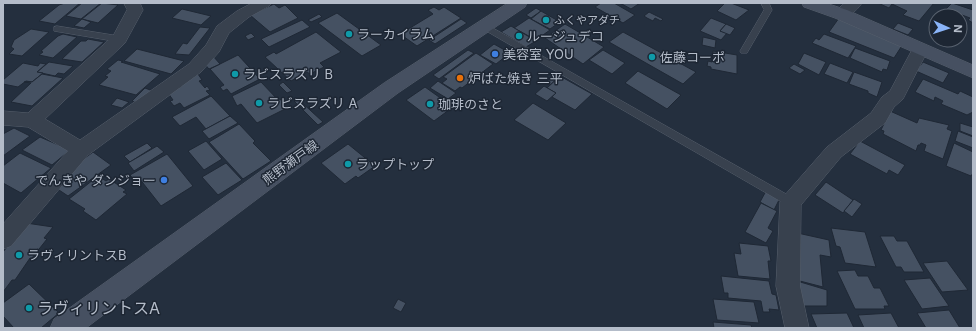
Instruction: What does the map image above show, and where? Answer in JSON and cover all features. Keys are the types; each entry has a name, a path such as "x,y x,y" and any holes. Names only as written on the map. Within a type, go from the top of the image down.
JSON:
{"main road":[{"name":"熊野瀬戸線","path":"64,328 391,88 519,3"},
{"path":"810,3 848,8 920,50 973,72"}],"street":[{"path":"32,120 119,39 135,10 132,3"},
{"path":"3,239 81,150 195,68 213,48 223,30 243,14 264,3"},
{"path":"797,328 788,286 791,202 834,152 878,118 888,102 897,95 920,50"},
{"path":"3,118 32,120 81,150"}],"lane":[{"path":"744,51 768,10 765,3"},
{"path":"484,26 791,202"},
{"path":"57,29 119,39"}],"building":[{"path":"65,3 80,3 55,24 39,21 59,5"},
{"path":"82,3 101,3 81,19 66,16"},
{"path":"102,3 118,5 98,23 82,19"},
{"path":"601,3 614,3 635,15 623,23 595,7"},
{"path":"620,3 640,3 631,9"},
{"path":"725,3 731,3 749,10 736,20 717,11"},
{"path":"878,3 934,3 928,8 928,10 919,21 903,15 907,11 892,4 889,8"},
{"path":"952,3 967,8 947,8"},
{"path":"274,4 279,8 285,5 298,18 270,32 250,15"},
{"path":"434,7 439,10 444,7 461,18 417,46 400,34 433,14 428,10"},
{"path":"536,8 541,11 531,18 526,15"},
{"path":"968,8 973,10 973,23 968,20 970,18 968,17"},
{"path":"182,9 211,16 201,25 172,18"},
{"name":"ふくやアダチ","path":"541,11 560,22 550,29 531,19"},
{"path":"649,12 663,19 661,21 655,18 653,21 644,16"},
{"name":"ラーカイラム","path":"337,13 381,45 362,56 318,23"},
{"path":"319,14 322,17 311,22 308,20"},
{"path":"529,18 550,30 536,40 514,28"},
{"path":"711,18 726,24 720,31 727,33 721,40 700,31"},
{"path":"839,18 903,44 894,58 829,32"},
{"path":"82,19 91,22 84,28 74,26"},
{"path":"461,19 467,23 435,44 429,40"},
{"path":"302,20 310,27 269,47 261,39"},
{"path":"898,23 913,29 908,35 893,29"},
{"path":"565,24 604,47 583,64 545,38"},
{"path":"726,24 735,28 730,35 720,31"},
{"name":"ルージュデコ","path":"511,26 536,41 526,47 501,32"},
{"path":"200,27 210,28 189,55 175,54 183,43 187,44"},
{"path":"31,29 49,32 22,56 9,54 14,49 11,47 14,40"},
{"path":"316,32 341,52 320,63 324,67 310,74 307,72 291,81 265,57 274,52 276,54"},
{"name":"佐藤コーポ","path":"623,32 696,72 683,84 609,42"},
{"path":"251,33 255,37 248,40 245,36"},
{"path":"63,34 77,37 53,58 39,55 43,52 41,51 58,36"},
{"path":"824,34 856,46 848,58 812,43 816,38 819,40"},
{"path":"703,37 716,40 715,48 702,45"},
{"path":"88,39 104,42 82,62 62,59 81,41 86,41"},
{"name":"美容室 YOU","path":"494,44 510,53 496,64 480,55"},
{"path":"855,48 890,61 887,70 883,69 882,72 850,58"},
{"path":"137,49 184,61 171,74 124,61"},
{"path":"468,50 474,53 439,79 433,75"},
{"path":"603,50 625,63 612,74 589,60"},
{"path":"713,51 737,55 737,74 711,69 711,67 707,66 708,61 712,62"},
{"path":"476,53 493,64 462,88 460,87 455,91 442,83 447,79 443,77"},
{"path":"804,53 826,62 819,75 798,64"},
{"name":"ラビスラズリ B","path":"238,55 260,79 231,94 227,89 223,91 220,87 224,85 210,69"},
{"path":"213,56 220,64 209,69 202,61"},
{"path":"118,60 160,74 136,95 99,85 108,77 105,76 111,71 107,69"},
{"path":"49,62 73,66 64,74 58,73 55,76 37,72"},
{"path":"923,62 949,73 943,83 916,71"},
{"path":"23,63 38,66 40,63 46,64 37,72 43,73 32,82 26,81 18,87 3,84 3,80"},
{"path":"830,63 853,72 847,83 824,74"},
{"path":"794,64 805,70 800,74 789,68"},
{"path":"638,71 681,95 667,109 625,83"},
{"path":"854,72 882,82 877,97 868,93 868,91 849,84"},
{"path":"42,74 63,78 32,106 11,102 31,83 24,82 32,82"},
{"path":"198,74 202,80 199,81 205,88 207,86 210,90 206,91 210,95 184,108 180,103 174,106 170,101 173,100 168,93 182,86 181,85"},
{"path":"554,75 559,77 550,85 545,83"},
{"path":"560,76 592,94 575,110 552,97 556,93 547,88"},
{"path":"923,79 958,94 960,91 973,97 973,112 967,115 941,104 943,101 935,97 934,101 915,92"},
{"path":"438,81 456,93 448,99 430,88"},
{"name":"ラビスラズリ A","path":"261,82 278,100 280,99 287,108 257,123 241,104 237,106 232,96"},
{"path":"283,82 292,91 287,93 279,85"},
{"path":"544,86 556,93 547,101 535,94"},
{"name":"珈琲のさと","path":"425,87 453,107 434,121 406,100"},
{"path":"145,88 153,91 139,104 132,101"},
{"path":"211,96 230,116 206,129 196,117 180,126 172,117"},
{"path":"117,98 129,102 122,108 111,105"},
{"path":"298,99 323,122 318,125 294,101"},
{"path":"533,103 566,123 548,140 514,120"},
{"path":"890,111 917,123 919,118 949,125 947,129 952,131 943,159 924,151 926,145 921,143 918,145 916,151 883,134 884,131 881,130"},
{"path":"230,116 238,123 209,139 202,131"},
{"path":"960,123 973,127 973,136 960,131"},
{"path":"239,124 255,141 253,143 271,161 243,179 209,142"},
{"path":"14,128 30,136 3,156 3,134"},
{"path":"958,131 973,137 973,148 955,141"},
{"path":"40,137 70,150 52,165 22,150"},
{"path":"206,141 222,159 204,170 188,151"},
{"path":"860,141 905,165 898,175 889,170 887,174 850,154"},
{"path":"147,143 152,148 130,162 124,156"},
{"path":"954,143 973,152 973,173 971,176 946,166"},
{"name":"ラップトップ","path":"348,144 375,166 358,178 356,176 345,184 321,163"},
{"path":"157,146 164,152 134,171 128,163"},
{"path":"93,152 111,165 68,196 53,186 56,180"},
{"path":"20,153 51,168 21,193 3,183 3,166"},
{"name":"でんきや ダンジョー","path":"167,154 193,186 161,206 139,178 135,181 130,175"},
{"path":"226,163 242,180 218,195 202,177"},
{"path":"98,176 106,181 109,179 126,190 123,192 127,194 96,220 83,211 85,209 69,199"},
{"path":"826,182 853,200 843,213 815,195"},
{"path":"766,191 780,198 774,210 760,202"},
{"path":"854,199 862,204 852,217 844,211"},
{"path":"761,203 777,211 768,228 773,231 766,243 745,232"},
{"name":"ラヴィリントスB","path":"26,223 53,227 44,238 47,239 32,258 30,258 15,280 12,280 3,292 3,252"},
{"path":"831,228 865,232 876,267 845,263 840,247 836,246"},
{"path":"793,232 829,240 831,257 820,255 823,287 796,280"},
{"path":"880,236 894,236 897,241 907,241 924,272 904,272 901,267 896,267"},
{"path":"739,243 768,246 771,261 768,261 770,279 738,276 734,253 741,254"},
{"path":"947,261 968,290 942,292 923,263"},
{"path":"855,270 858,276 868,276 874,288 880,288 889,306 884,306 885,309 855,309 837,271"},
{"path":"721,276 769,281 772,294 776,295 779,310 769,309 770,312 763,312 761,301 728,298 728,293 724,293"},
{"path":"930,278 949,306 922,309 904,280"},
{"path":"797,281 827,290 827,306 795,306"},
{"name":"ラヴィリントスA","path":"29,284 59,313 41,328 14,328 3,316 3,303"},
{"path":"398,299 406,303 401,312 393,308"},
{"path":"713,299 754,302 759,323 717,320"},
{"path":"949,310 960,328 926,328 917,313"},
{"path":"847,313 854,328 817,328 811,314"},
{"path":"891,313 899,328 864,328 858,315"},
{"path":"713,322 751,325 752,328 714,328"}],"place":[{"name":"ふくやアダチ","path":"546,20"},
{"name":"ラーカイラム","path":"349,34"},
{"name":"ルージュデコ","path":"519,36"},
{"name":"美容室 YOU","path":"495,54"},
{"name":"佐藤コーポ","path":"652,57"},
{"name":"ラビスラズリ B","path":"235,74"},
{"name":"炉ばた焼き 三平","path":"460,78"},
{"name":"ラビスラズリ A","path":"259,103"},
{"name":"珈琲のさと","path":"430,104"},
{"name":"ラップトップ","path":"348,164"},
{"name":"でんきや ダンジョー","path":"164,180"},
{"name":"ラヴィリントスB","path":"19,255"},
{"name":"ラヴィリントスA","path":"29,308"}]}
